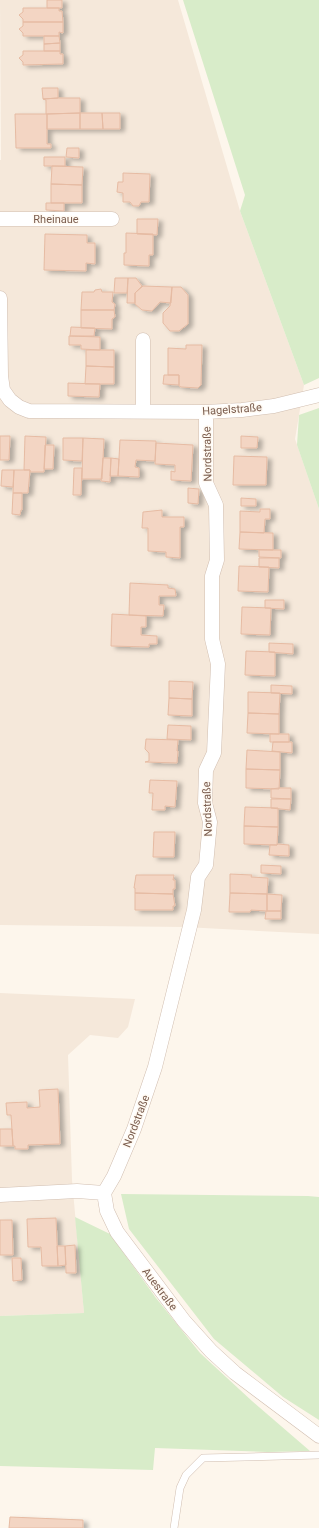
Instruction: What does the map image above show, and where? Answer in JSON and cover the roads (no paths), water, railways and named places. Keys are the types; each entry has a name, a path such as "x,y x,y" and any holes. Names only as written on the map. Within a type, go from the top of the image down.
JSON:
{"street":[{"name":"Rheinaue","path":"0,219 112,219"},
{"path":"0,298 1,376 5,402"},
{"path":"143,340 143,411"},
{"name":"Hagelstraße","path":"5,402 29,411 206,412 274,406 319,395"},
{"name":"Nordstraße","path":"104,1193 114,1176 134,1129 155,1067 194,910 198,878 206,865 210,822 205,803 206,770 214,753 218,664 212,639 212,576 217,560 216,505 206,483 206,412"},
{"path":"0,1195 77,1191 104,1193"},
{"name":"Auestraße","path":"104,1193 107,1211 117,1232 184,1321 211,1351 234,1373 319,1436"}],"lane":[{"path":"174,1528 180,1488 186,1475 203,1458 319,1455"}]}
